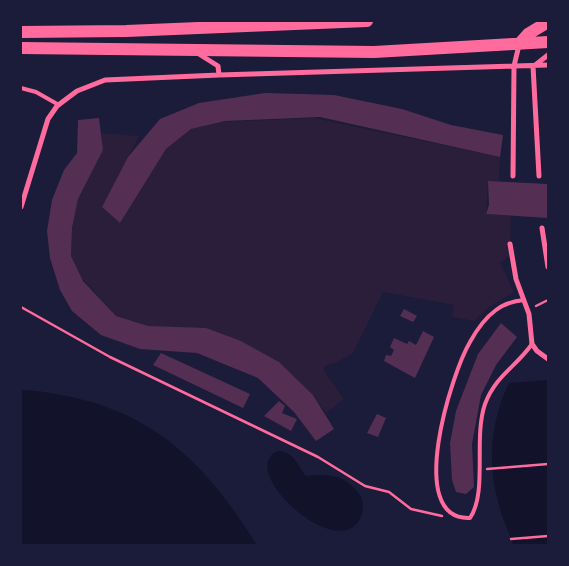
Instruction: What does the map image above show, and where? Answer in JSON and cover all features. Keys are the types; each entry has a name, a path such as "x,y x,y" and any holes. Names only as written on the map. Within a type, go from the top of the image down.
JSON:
{"main road":[{"path":"21,32 126,31 367,21"},
{"path":"519,44 528,34 548,22"},
{"path":"21,48 374,52 548,42"}],"street":[{"path":"513,176 514,66 519,44"},
{"path":"187,49 206,57 218,66 219,74"},
{"path":"533,66 548,55"},
{"path":"21,207 48,119 59,105 78,91 105,80 219,74 548,65"},
{"path":"533,66 539,176"},
{"path":"542,228 548,267"},
{"path":"510,244 516,279 529,314 532,344 537,351 548,359"}],"lane":[{"path":"21,88 36,92 59,105"},
{"path":"524,300 505,304 483,322 469,342 461,360 443,412 436,453 438,480 441,500 445,508 456,517 470,518 476,508 479,495 480,426 486,403 500,376 520,360 532,344"}],"path":[{"path":"529,314 541,303 548,300"},
{"path":"21,307 110,356 318,457 365,486 389,492 411,509 436,513 447,519"},
{"path":"491,468 548,464"},
{"path":"511,539 548,536"}],"shaded area":[{"path":"314,118 500,157 499,182 488,181 486,214 511,216 510,255 500,263 514,292 489,307 474,321 452,317 454,305 383,292 353,353 325,366 324,371 344,399 326,413 313,395 279,362 241,341 148,326 116,316 81,277 71,256 72,228 78,199 103,150 101,133 139,136 102,207 120,223 166,149 191,129 220,122"},
{"path":"548,380 548,545 513,545 501,512 492,463 492,447 497,415 509,383"},
{"path":"21,390 40,391 71,397 103,406 157,432 201,470 221,493 257,545 21,545"},
{"path":"278,451 289,454 306,476 337,477 348,483 361,497 363,509 361,517 349,529 333,530 313,522 295,509 279,493 269,476 268,461"}],"building":[{"path":"265,93 334,95 402,109 451,125 503,135 500,157 320,117 225,121 191,129 166,149 120,223 102,207 128,157 160,119 199,103"},
{"path":"99,118 103,150 78,199 72,228 71,256 83,281 116,316 148,326 206,328 241,341 279,362 313,395 334,429 316,441 294,412 258,378 197,353 140,349 101,335 72,311 60,290 50,258 47,231 52,200 64,170 77,153 78,120"},
{"path":"488,181 548,184 548,218 486,214 489,205"},
{"path":"404,309 417,316 413,322 400,316"},
{"path":"501,323 517,337 496,365 481,395 472,444 474,487 466,494 456,492 452,480 450,443 456,411 478,354"},
{"path":"423,331 434,337 415,378 384,361 386,355 391,356 394,350 390,347 394,338 407,344 409,341 416,345"},
{"path":"161,353 250,394 243,408 153,365"},
{"path":"279,401 285,406 282,413 297,419 291,431 264,416"},
{"path":"377,414 386,418 378,437 367,433"}]}
